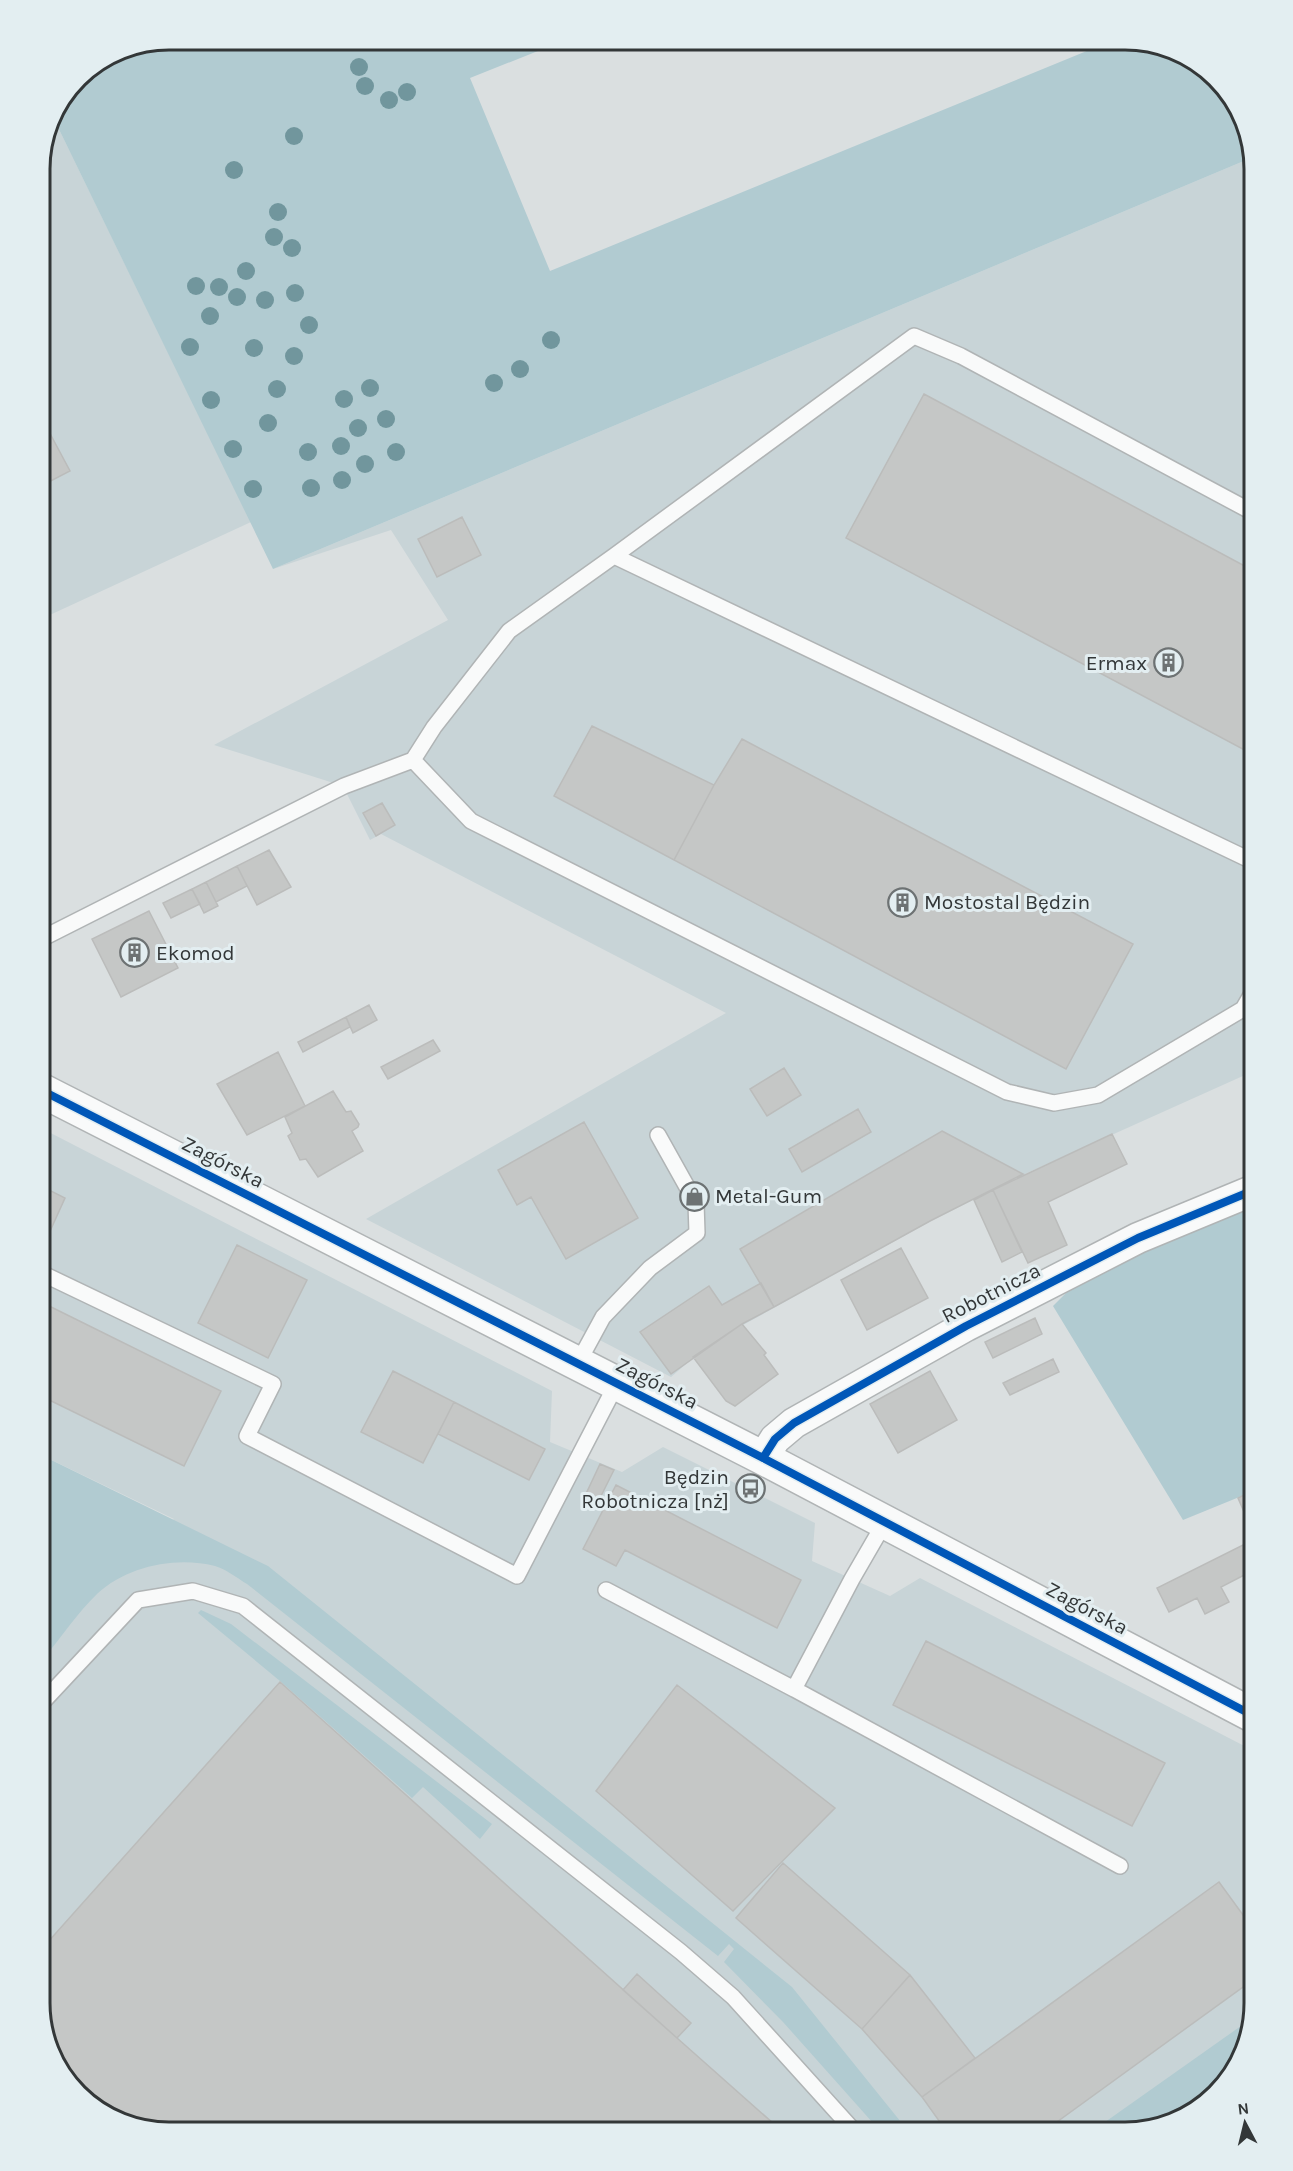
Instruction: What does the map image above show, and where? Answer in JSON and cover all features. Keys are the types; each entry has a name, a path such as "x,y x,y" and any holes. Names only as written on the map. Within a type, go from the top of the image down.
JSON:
{"street":[{"name":"Zagórska","path":"50,1095 763,1458 1244,1711"},
{"name":"Robotnicza","path":"763,1458 775,1439 794,1423 966,1326 1138,1238 1244,1194"}],"lane":[{"path":"50,934 344,786 413,760 434,727 509,631 914,336 961,356 1244,508"},
{"path":"614,556 1244,857"},
{"path":"413,760 471,821 1007,1092 1054,1103 1098,1095 1244,1007"},
{"path":"578,1363 603,1317 650,1268 697,1233 696,1203 658,1135"},
{"path":"50,1277 273,1384 247,1436 517,1576 617,1383"},
{"path":"794,1689 885,1522"},
{"path":"606,1590 1120,1866"},
{"path":"50,1694 138,1600 193,1591 243,1606 681,1952 733,1997 846,2122"}],"shaded area":[{"path":"161,50 540,50 470,78 550,271 1089,50 1147,52 1177,62 1203,79 1214,90 1231,116 1239,138 1243,161 273,569 58,127 65,109 74,96 84,84 109,65 138,54"},
{"path":"58,127 251,522 50,615 50,161"},
{"path":"1243,161 1244,1075 1027,1173 933,1220 743,1325 693,1358 671,1377 366,1219 726,1013 381,834 370,840 343,786 214,745 448,620 391,530 273,569"},
{"path":"50,1133 552,1391 550,1442 622,1472 663,1447 815,1523 812,1561 890,1596 920,1578 1244,1746 1244,2002 1239,2033 1231,2055 1214,2081 1190,2101 1162,2115 1124,2122 161,2121 139,2117 74,2074 62,2055 52,2025 50,2010 50,1603 174,1519 50,1459"},
{"path":"1244,1204 1244,1495 1183,1520 1053,1306 1077,1282"},
{"path":"50,1459 268,1566 792,1987 901,2122 872,2122 783,2022 724,1962 734,1949 729,1944 718,1956 247,1584 227,1571 215,1566 184,1562 137,1570 109,1584 76,1617 50,1650"},
{"path":"201,1610 231,1624 492,1824 480,1839 423,1787 412,1798 280,1681 198,1613"},
{"path":"1240,2026 1231,2055 1214,2081 1203,2092 1177,2109 1162,2115 1124,2122 1105,2122"}],"building":[{"name":"Ermax","path":"924,394 1244,566 1244,750 846,538"},
{"path":"50,434 70,471 50,481"},
{"path":"462,517 481,555 437,577 418,539"},
{"path":"592,726 714,785 674,860 554,796"},
{"name":"Mostostal Będzin","path":"742,739 1133,944 1066,1069 674,860 714,785"},
{"path":"382,803 395,825 376,836 363,813"},
{"path":"269,850 291,887 257,905 237,866"},
{"path":"237,866 247,886 216,902 206,882"},
{"path":"206,882 218,906 204,913 192,889"},
{"path":"192,889 200,904 171,918 163,903"},
{"name":"Ekomod","path":"149,911 178,968 121,997 92,939"},
{"path":"369,1005 377,1020 353,1033 346,1017"},
{"path":"346,1017 350,1027 303,1052 298,1042"},
{"path":"433,1040 440,1051 388,1079 381,1067"},
{"path":"278,1052 305,1106 247,1135 217,1084"},
{"path":"784,1068 801,1095 767,1116 750,1089"},
{"path":"333,1091 346,1112 351,1111 359,1124 352,1131 363,1151 318,1177 306,1159 300,1160 288,1136 292,1133 285,1117"},
{"path":"858,1109 871,1132 802,1172 789,1149"},
{"path":"584,1122 638,1218 566,1259 531,1197 517,1205 498,1170"},
{"path":"942,1131 1023,1174 930,1221 774,1307 740,1249"},
{"path":"1112,1134 1127,1164 1048,1202 1067,1245 1028,1263 993,1190"},
{"path":"50,1190 65,1198 50,1231"},
{"path":"993,1190 1022,1252 1002,1262 974,1200"},
{"path":"237,1245 307,1280 268,1358 198,1323"},
{"path":"901,1248 928,1298 867,1330 841,1280"},
{"path":"761,1283 774,1307 742,1324 671,1374 640,1332 709,1286 722,1305"},
{"path":"50,1306 221,1391 184,1466 50,1400"},
{"path":"1035,1318 1042,1334 993,1358 985,1342"},
{"path":"742,1324 766,1353 764,1355 778,1374 735,1406 726,1401 693,1357"},
{"path":"1053,1359 1059,1372 1010,1395 1003,1383"},
{"path":"393,1371 454,1402 423,1463 361,1432"},
{"path":"930,1371 957,1420 898,1453 870,1404"},
{"path":"454,1402 545,1449 529,1480 438,1434"},
{"path":"600,1464 614,1470 598,1502 585,1496"},
{"path":"616,1485 801,1580 777,1628 625,1550 616,1566 583,1549"},
{"path":"1244,1495 1244,1512 1238,1498"},
{"path":"1244,1544 1244,1575 1221,1587 1229,1602 1205,1614 1197,1598 1169,1612 1157,1588"},
{"path":"926,1641 1165,1763 1132,1826 893,1705"},
{"path":"280,1682 771,2122 161,2121 146,2119 116,2109 90,2092 79,2081 62,2055 52,2025 50,2010 50,1940"},
{"path":"677,1685 835,1808 733,1911 596,1791"},
{"path":"783,1863 910,1975 862,2029 736,1918"},
{"path":"1219,1882 1244,1916 1244,1986 1057,2122 940,2122 922,2097"},
{"path":"637,1974 691,2023 677,2038 623,1990"},
{"path":"910,1975 975,2058 922,2097 862,2029"}],"cycle path":[{"path":"50,1095 763,1458 1244,1711"},
{"path":"763,1458 775,1439 794,1423 966,1326 1138,1238 1244,1194"}],"place":[{"name":"Ermax","path":"1168,663"},
{"name":"Mostostal Będzin","path":"903,902"},
{"name":"Ekomod","path":"135,953"},
{"name":"Metal-Gum","path":"694,1196"},
{"name":"Będzin Robotnicza [nż]","path":"750,1489"}]}
